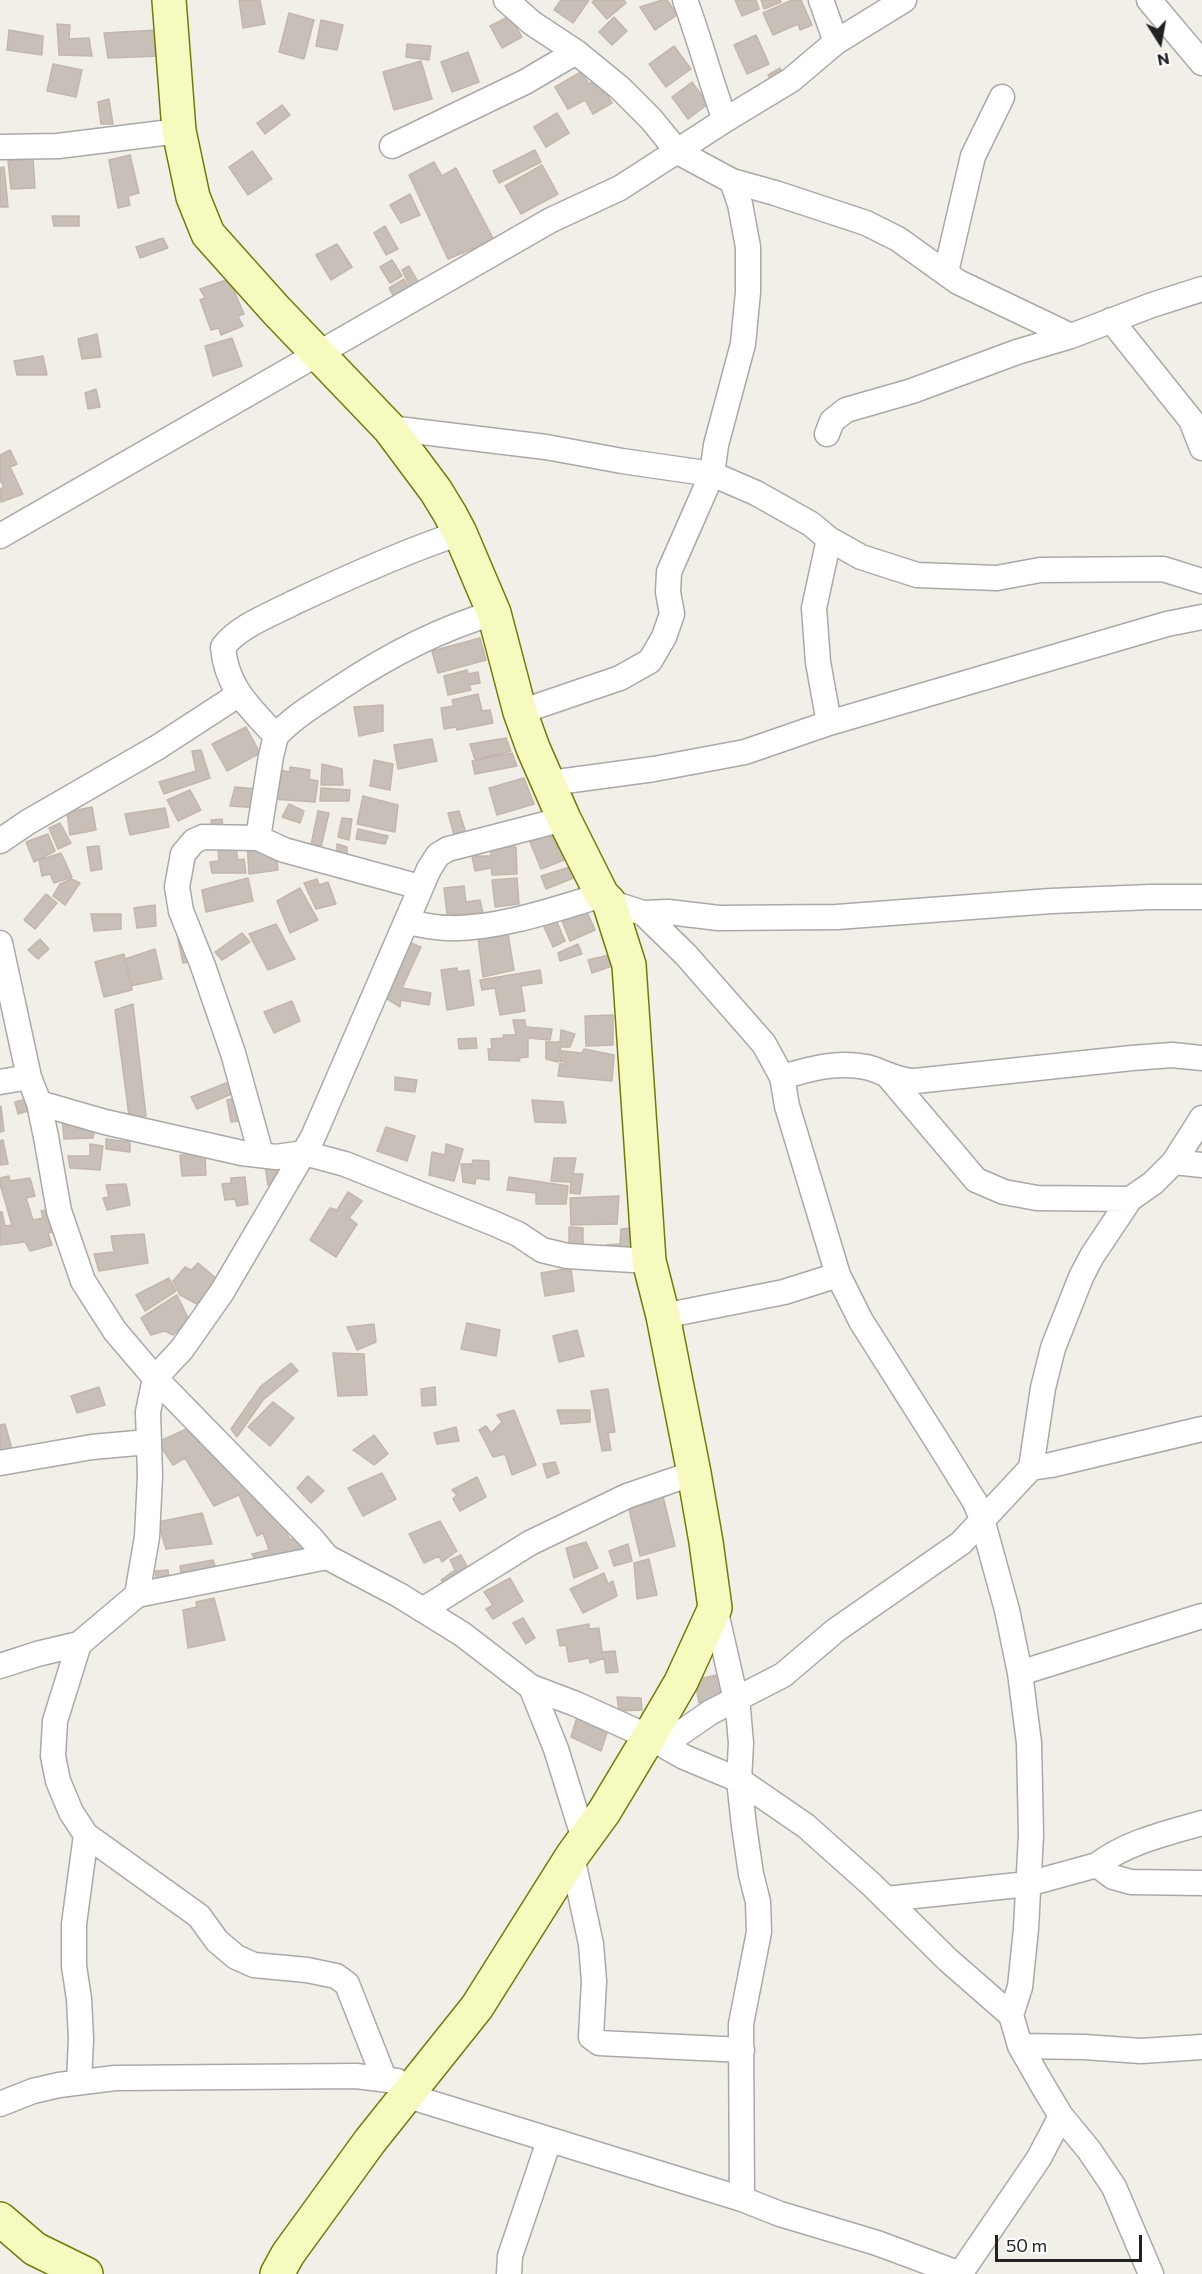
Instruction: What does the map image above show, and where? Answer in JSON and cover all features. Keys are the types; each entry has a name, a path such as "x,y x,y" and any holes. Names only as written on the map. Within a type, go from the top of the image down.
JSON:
{"street":[{"path":"169,0 179,131 193,196 208,234 316,353 389,428 436,491 460,533 494,613 520,712 533,748 564,819 605,898 628,964 649,1261 663,1316 694,1473 715,1608 738,1709 741,1743 739,1780 751,1874 758,1902 759,1932 741,2024 742,2199"},
{"path":"506,0 532,23 576,52 620,88 651,119 678,152 732,181 866,223 898,239 958,282 1071,336"},
{"path":"685,0 699,37 712,87 725,120"},
{"path":"821,0 836,42"},
{"path":"0,536 551,220 620,188 791,80 836,42 904,0"},
{"path":"1149,0 1202,63"},
{"path":"392,146 525,82 576,52"},
{"path":"946,272 973,156 1002,97"},
{"path":"0,147 58,147 179,131"},
{"path":"520,712 620,678 650,661 664,637 672,614 668,592 669,572 712,474 716,445 743,344 748,292 748,247 740,204 732,181"},
{"path":"827,434 832,421 846,410 912,391 1017,352 1071,336 1202,289"},
{"path":"1111,320 1191,420 1202,448"},
{"path":"389,428 546,447 712,474 756,493 811,524 829,539 861,556 917,575 997,578 1040,570 1163,569 1202,581"},
{"path":"276,736 238,695 224,663 223,647 242,631 335,584 422,545 460,533"},
{"path":"829,539 814,608 818,662 829,723"},
{"path":"258,838 276,736 288,722 360,674 428,637 462,622 494,613"},
{"path":"550,783 654,769 745,752 829,723 1167,624 1202,617"},
{"path":"0,841 28,822 158,747 238,695"},
{"path":"137,1595 147,1537 150,1476 148,1412 155,1378 182,1349 222,1292 304,1153 420,887 438,855 448,849 564,819"},
{"path":"261,1154 233,1053 181,911 177,887 183,854 194,841 204,837 258,838 284,850 420,887"},
{"path":"643,913 668,912 719,918 837,917 1051,901 1202,897"},
{"path":"406,922 448,928 490,924 605,898 643,913 686,955 764,1044 782,1077 787,1106 838,1275 861,1321 897,1381 975,1502 1004,1598 1025,1701 1031,1790 1028,1884 1020,1987 1011,2015"},
{"path":"0,943 29,1077 39,1103 59,1210 83,1281 115,1331 155,1378 327,1557 424,1609 462,1634 531,1688 576,1704 656,1741 684,1757 739,1780 806,1826 886,1899 948,1960 1011,2015 1020,2046 1061,2116 1089,2150 1114,2187 1151,2274"},
{"path":"782,1077 840,1064 868,1068 902,1081 915,1081 1132,1058 1172,1055 1202,1058"},
{"path":"888,1076 976,1180 1004,1192 1037,1198 1130,1199"},
{"path":"0,1082 29,1077"},
{"path":"39,1103 105,1122 242,1153 276,1157 304,1153 345,1164 493,1222 518,1234 542,1250 567,1256 649,1261"},
{"path":"656,1741 783,1675 836,1630 961,1543 1031,1468 1043,1388 1053,1348 1081,1277 1092,1256 1130,1199 1153,1183 1174,1162 1202,1118"},
{"path":"1174,1162 1202,1165"},
{"path":"663,1316 784,1292 838,1275"},
{"path":"1031,1468 1202,1429"},
{"path":"0,1463 92,1447 148,1442"},
{"path":"424,1609 530,1543 627,1496 694,1473"},
{"path":"0,1666 78,1644 137,1595 327,1557"},
{"path":"277,2274 288,2254 401,2086 477,2007 578,1847 656,1741 715,1608"},
{"path":"1020,1673 1202,1616"},
{"path":"78,1644 55,1721 53,1756 62,1792 71,1812 86,1834 199,1916 217,1941 236,1957 255,1965 308,1970 336,1976 347,1984 401,2086"},
{"path":"531,1688 544,1717 578,1847 594,1982 591,2037 600,2043 742,2050"},
{"path":"886,1899 1028,1884 1097,1865 1126,1847 1202,1823"},
{"path":"79,2082 81,2039 79,1999 74,1966 74,1924 86,1834"},
{"path":"1097,1865 1113,1877 1131,1882 1202,1882"},
{"path":"1020,2046 1141,2051 1202,2047"},
{"path":"0,2104 33,2091 115,2078 345,2076 401,2086 549,2141 877,2242 960,2274 1040,2158 1061,2116"},
{"path":"509,2274 510,2256 549,2141"},
{"path":"0,2218 35,2250 67,2270"}],"building":[{"path":"239,0 260,0 265,24 243,28"},
{"path":"561,0 589,0 573,23 554,10"},
{"path":"595,0 624,0 626,3 607,19 592,2"},
{"path":"667,0 677,15 655,30 640,7"},
{"path":"735,0 756,0 759,9 742,16"},
{"path":"761,0 780,0 781,2 764,9"},
{"path":"792,0 801,0 812,25 800,30 798,24 773,35 763,13"},
{"path":"289,13 314,20 304,59 279,52"},
{"path":"510,16 522,37 502,48 490,26"},
{"path":"614,17 627,31 612,45 599,32"},
{"path":"321,20 343,25 337,50 316,46"},
{"path":"57,24 70,25 69,39 89,38 92,56 59,55"},
{"path":"9,30 43,36 42,55 7,50"},
{"path":"157,30 160,56 108,58 104,33"},
{"path":"756,35 769,64 747,74 734,45"},
{"path":"407,44 431,46 429,60 406,57"},
{"path":"674,46 691,69 666,87 649,64"},
{"path":"468,52 479,82 452,92 441,62"},
{"path":"421,61 432,99 394,110 383,72"},
{"path":"53,64 82,70 76,97 47,91"},
{"path":"780,68 785,78 774,85 768,75"},
{"path":"581,72 589,84 598,79 612,103 593,114 585,100 568,109 555,87"},
{"path":"692,82 708,104 688,119 672,97"},
{"path":"109,99 113,124 101,124 98,102"},
{"path":"282,105 290,115 265,134 257,123"},
{"path":"557,113 569,133 546,147 534,127"},
{"path":"535,150 541,162 499,183 493,171"},
{"path":"252,151 272,179 248,195 229,167"},
{"path":"130,155 139,193 128,196 130,205 118,208 109,160"},
{"path":"33,158 35,188 11,189 8,161"},
{"path":"434,162 442,176 456,168 494,240 448,259 409,175"},
{"path":"542,165 558,194 521,214 505,186"},
{"path":"4,167 8,207 0,207 0,168"},
{"path":"410,194 420,215 401,223 390,205"},
{"path":"52,216 79,216 79,226 54,226"},
{"path":"385,226 398,249 386,255 374,233"},
{"path":"163,238 168,248 140,258 136,247"},
{"path":"337,244 352,267 331,280 316,255"},
{"path":"392,260 402,276 390,283 380,267"},
{"path":"409,266 421,287 413,292 402,270"},
{"path":"229,279 244,314 238,316 243,326 221,335 219,328 211,330 200,300 205,298 200,289"},
{"path":"404,279 412,293 397,302 389,288"},
{"path":"97,334 101,357 82,359 78,339"},
{"path":"232,338 242,366 213,376 205,346"},
{"path":"43,356 47,375 17,375 14,361"},
{"path":"96,389 100,407 88,409 85,393"},
{"path":"10,450 17,464 10,467 23,494 1,502 0,489 4,487 0,480 0,455"},
{"path":"480,638 486,660 438,673 432,651"},
{"path":"467,670 468,674 478,672 480,683 469,685 471,690 448,695 444,676"},
{"path":"478,694 482,711 490,710 493,723 457,730 456,727 444,729 441,708 454,706 452,700"},
{"path":"383,705 383,731 359,736 354,707"},
{"path":"246,727 260,753 227,771 212,744"},
{"path":"506,738 511,751 475,760 470,744"},
{"path":"432,739 437,761 398,769 394,745"},
{"path":"201,750 210,778 164,794 159,782 196,771 192,751"},
{"path":"512,753 517,766 475,774 472,761"},
{"path":"374,760 393,764 390,790 370,786"},
{"path":"322,764 342,769 343,785 321,785"},
{"path":"290,767 310,770 309,779 318,781 315,802 272,799 272,785 279,786 279,770 290,772"},
{"path":"524,778 534,804 497,815 489,788"},
{"path":"235,787 257,789 258,808 230,806"},
{"path":"321,788 350,790 349,801 320,801"},
{"path":"190,790 201,810 178,821 167,800"},
{"path":"363,796 398,805 395,832 357,824"},
{"path":"289,804 304,811 300,823 282,817"},
{"path":"92,807 96,830 70,835 67,812"},
{"path":"165,808 169,827 130,835 125,814"},
{"path":"318,811 329,813 321,847 311,845"},
{"path":"459,811 466,833 454,835 448,813"},
{"path":"342,818 352,819 349,840 338,837"},
{"path":"222,819 223,828 212,830 211,820"},
{"path":"60,823 71,843 58,849 49,828"},
{"path":"358,829 388,836 385,844 356,839"},
{"path":"48,834 55,851 34,862 26,842"},
{"path":"553,834 558,848 563,846 567,859 541,869 530,842"},
{"path":"247,841 276,849 278,870 249,874"},
{"path":"337,844 347,847 347,857 337,854"},
{"path":"99,846 102,869 91,871 87,847"},
{"path":"491,846 516,847 517,874 492,875 491,868 475,871 472,856 491,856"},
{"path":"236,847 238,860 244,859 246,873 212,873 210,862 219,861 218,848"},
{"path":"61,853 72,877 54,883 50,874 42,876 39,860"},
{"path":"576,865 581,875 546,889 541,876"},
{"path":"248,878 253,901 206,912 202,890"},
{"path":"517,878 519,904 495,907 492,880"},
{"path":"71,879 80,883 65,905 53,896 60,884"},
{"path":"317,879 319,885 328,882 336,904 316,909 304,883"},
{"path":"464,886 466,902 480,900 483,913 447,915 444,888"},
{"path":"300,888 318,920 290,933 277,901"},
{"path":"46,894 57,903 35,929 24,920"},
{"path":"155,905 156,926 137,928 134,908"},
{"path":"587,912 595,930 570,941 562,921"},
{"path":"91,914 121,914 121,929 94,931"},
{"path":"554,915 565,941 553,947 541,920"},
{"path":"276,924 295,959 268,970 249,934"},
{"path":"242,933 250,942 222,960 215,952"},
{"path":"508,933 514,970 483,977 478,938"},
{"path":"188,937 195,961 183,963 178,939"},
{"path":"40,939 49,949 38,959 28,950"},
{"path":"406,941 421,947 402,988 431,993 429,1005 401,1000 400,1007 386,998"},
{"path":"578,944 582,954 560,961 558,953"},
{"path":"155,949 162,979 131,986 125,959"},
{"path":"124,954 132,990 104,997 95,962"},
{"path":"609,955 612,966 592,973 588,960"},
{"path":"457,968 458,972 469,970 474,1005 447,1010 441,970"},
{"path":"540,970 542,983 521,986 525,1011 500,1015 495,988 482,990 480,980"},
{"path":"292,1001 300,1021 274,1033 264,1012"},
{"path":"133,1004 146,1116 129,1116 115,1010"},
{"path":"613,1015 613,1045 586,1046 585,1016"},
{"path":"513,1020 525,1020 526,1027 552,1029 550,1040 528,1038 528,1057 519,1058 520,1061 489,1060 488,1049 492,1049 491,1039 504,1038 503,1035 516,1035"},
{"path":"561,1030 575,1034 570,1047 561,1047 558,1062 546,1059 546,1042 560,1042"},
{"path":"476,1038 477,1048 459,1049 458,1039"},
{"path":"584,1049 614,1055 612,1081 558,1076 560,1063 566,1065 565,1062 560,1061 562,1051 582,1053"},
{"path":"395,1077 417,1080 415,1092 395,1090"},
{"path":"231,1081 236,1092 197,1109 191,1097"},
{"path":"238,1097 245,1120 231,1122 227,1100"},
{"path":"27,1099 28,1111 18,1114 15,1102"},
{"path":"532,1100 563,1102 566,1123 535,1122"},
{"path":"0,1107 4,1131 0,1132"},
{"path":"62,1118 96,1123 93,1138 64,1139"},
{"path":"386,1127 415,1136 407,1161 377,1151"},
{"path":"106,1139 130,1142 130,1152 106,1149"},
{"path":"3,1140 8,1164 0,1165 0,1141"},
{"path":"90,1144 103,1146 100,1170 70,1168 68,1156 90,1156"},
{"path":"446,1144 463,1149 454,1181 429,1175 432,1152 445,1155"},
{"path":"180,1155 205,1155 206,1175 182,1176"},
{"path":"554,1158 576,1158 573,1174 583,1174 580,1194 570,1193 571,1182 551,1181"},
{"path":"473,1160 489,1161 489,1180 476,1178 475,1184 463,1182 461,1164 472,1164"},
{"path":"282,1163 284,1173 280,1183 268,1185 265,1166"},
{"path":"9,1176 10,1181 30,1178 35,1196 26,1198 33,1220 43,1218 41,1211 53,1208 59,1231 48,1233 52,1245 30,1251 25,1242 0,1245 0,1212 2,1212 5,1226 12,1225 0,1184 0,1178"},
{"path":"245,1177 248,1204 237,1206 235,1199 225,1200 222,1184 231,1183 231,1178"},
{"path":"509,1177 568,1186 566,1204 536,1204 536,1193 507,1190"},
{"path":"126,1184 130,1205 107,1210 103,1198 109,1197 106,1185"},
{"path":"348,1192 362,1201 349,1218 357,1224 336,1257 310,1240 330,1208 337,1210"},
{"path":"619,1196 617,1224 571,1225 570,1198"},
{"path":"569,1227 583,1228 583,1244 569,1244"},
{"path":"641,1227 640,1256 607,1254 606,1245 620,1244 621,1229"},
{"path":"144,1234 148,1263 99,1271 94,1254 114,1252 111,1236"},
{"path":"198,1263 217,1279 197,1304 180,1295 173,1281 185,1267 191,1270"},
{"path":"571,1268 574,1291 545,1296 541,1273"},
{"path":"169,1278 176,1291 145,1311 136,1295"},
{"path":"177,1295 189,1320 173,1335 165,1331 151,1335 141,1318"},
{"path":"467,1323 500,1330 496,1356 461,1349"},
{"path":"374,1324 376,1342 357,1350 347,1327"},
{"path":"577,1330 584,1356 559,1362 553,1336"},
{"path":"333,1353 364,1354 367,1395 338,1396"},
{"path":"291,1363 298,1371 263,1400 237,1437 231,1429 261,1386"},
{"path":"99,1387 105,1405 77,1413 71,1396"},
{"path":"435,1387 436,1405 422,1406 421,1389"},
{"path":"608,1389 615,1432 608,1433 611,1450 602,1451 591,1391"},
{"path":"273,1402 294,1418 270,1446 248,1427"},
{"path":"514,1410 536,1465 512,1475 505,1454 493,1457 479,1430 486,1426 491,1433 502,1422 497,1415"},
{"path":"557,1410 590,1410 590,1422 561,1424"},
{"path":"5,1424 12,1449 0,1452 0,1425"},
{"path":"195,1425 280,1518 290,1540 296,1537 301,1549 284,1559 258,1565 252,1554 269,1550 263,1533 257,1536 239,1495 214,1506 185,1458 173,1465 158,1442"},
{"path":"456,1427 459,1441 437,1444 434,1433"},
{"path":"374,1435 388,1454 374,1465 353,1450"},
{"path":"555,1462 559,1473 547,1478 543,1464"},
{"path":"382,1473 396,1499 363,1516 348,1488"},
{"path":"308,1476 324,1491 311,1503 297,1488"},
{"path":"477,1477 486,1497 460,1511 453,1499 457,1495 452,1490"},
{"path":"663,1496 675,1546 640,1556 628,1505"},
{"path":"202,1513 212,1544 166,1549 158,1522"},
{"path":"440,1521 457,1551 442,1562 439,1556 424,1563 409,1534"},
{"path":"586,1542 598,1568 574,1578 566,1548"},
{"path":"628,1544 632,1561 614,1566 609,1551"},
{"path":"461,1555 471,1574 450,1588 441,1580 455,1570 450,1560"},
{"path":"649,1559 657,1595 637,1599 634,1563"},
{"path":"213,1560 217,1572 182,1580 180,1566"},
{"path":"168,1570 169,1580 157,1582 155,1571"},
{"path":"604,1573 608,1584 613,1581 617,1596 583,1613 570,1589"},
{"path":"510,1578 523,1601 493,1619 486,1609 493,1605 484,1592"},
{"path":"214,1598 225,1640 188,1648 183,1610 197,1607 196,1602"},
{"path":"523,1618 535,1638 526,1644 513,1623"},
{"path":"589,1624 589,1629 599,1628 602,1652 615,1651 618,1672 606,1673 604,1658 590,1663 589,1658 569,1662 566,1645 560,1646 557,1630"},
{"path":"721,1674 725,1697 699,1703 695,1680"},
{"path":"617,1697 641,1698 642,1710 619,1711"},
{"path":"577,1717 608,1730 601,1751 571,1737"}]}
